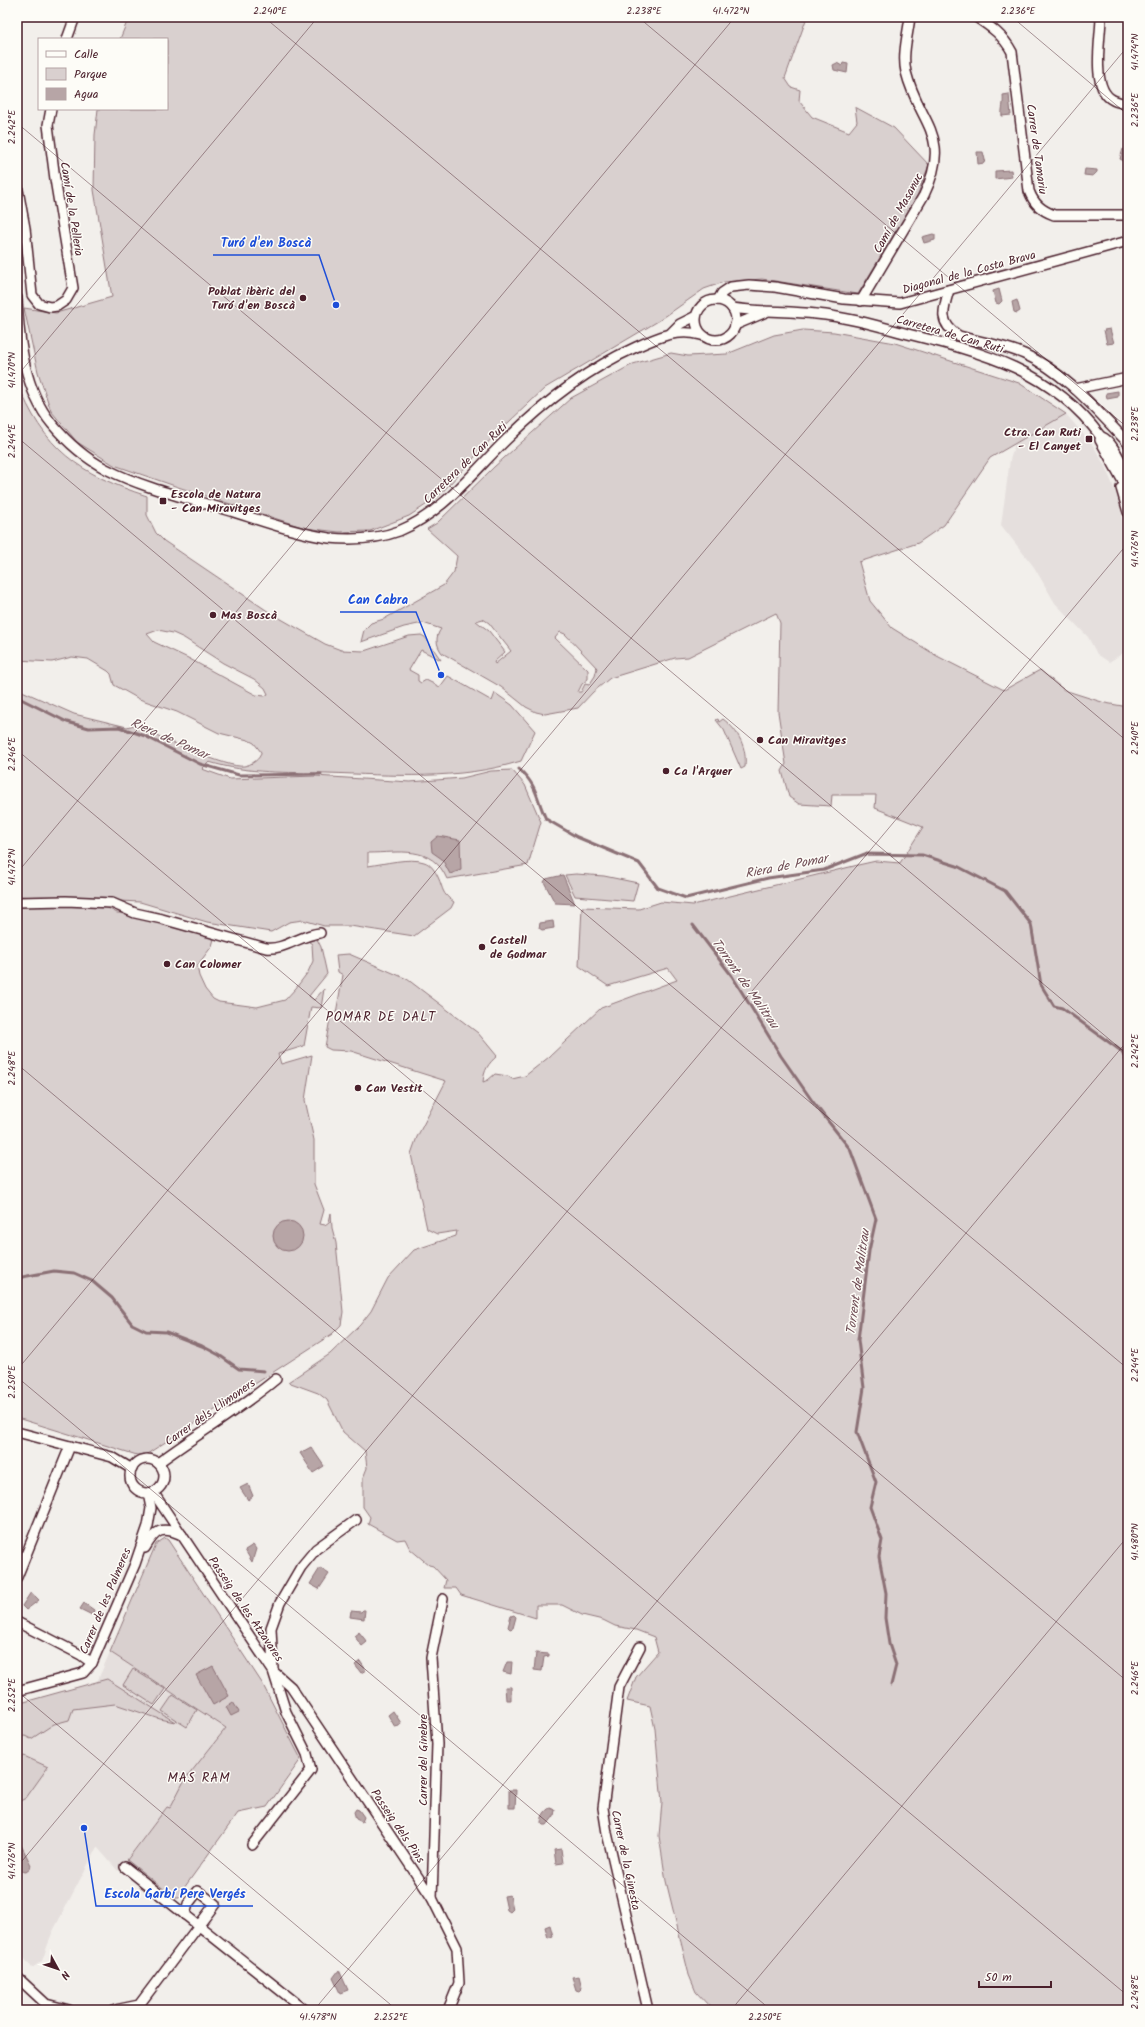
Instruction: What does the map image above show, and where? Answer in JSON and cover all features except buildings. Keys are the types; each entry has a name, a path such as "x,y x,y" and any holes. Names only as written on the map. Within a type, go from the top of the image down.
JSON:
{"street":[{"path":"67,38 75,17"},
{"name":"Camí de Masanuc","path":"861,301 924,195 932,178 936,161 936,147 929,125 911,87 906,70 910,17"},
{"name":"Carrer de Tamariu","path":"976,17 993,28 1005,39 1012,52 1030,191 1033,202 1042,210 1054,215 1128,215"},
{"path":"1102,17 1098,78 1103,90 1112,100 1128,105"},
{"name":"Camí de la Pelleria","path":"17,184 25,228 32,295 39,304 50,307 57,306 66,300 73,288 54,179 48,125 51,110"},
{"name":"Diagonal de la Costa Brava","path":"718,300 722,293 731,287 742,285 775,287 861,301 900,303 1128,241"},
{"path":"731,307 718,300 702,305 696,316 697,327 701,335 710,340 722,340 730,334 735,325 736,316 731,307 731,294 742,285"},
{"path":"949,290 943,314 944,321 953,333 959,336 1023,353 1043,364 1075,389 1128,443"},
{"name":"Carretera de Can Ruti","path":"17,298 22,348 28,375 37,399 50,421 61,434 84,455 122,476 184,497 306,533 330,538 350,539 384,536 416,522 446,500 505,441 552,398 587,373 616,356 671,333 694,332 701,335"},
{"name":"Carretera de Can Ruti","path":"731,307 818,314 844,318 948,344 1002,361 1040,379 1058,392 1078,410 1100,436 1100,440 1115,465 1128,494"},
{"name":"Carretera de Can Ruti","path":"735,325 767,311"},
{"name":"Carretera de Can Ruti","path":"671,333 680,324 696,316"},
{"path":"1075,389 1128,378"},
{"name":"Carretera de Can Ruti","path":"1100,436 1106,438 1128,476"},
{"name":"Carretera de Can Ruti","path":"1115,465 1128,512"},
{"path":"17,902 66,901 112,903 135,913 266,948 275,949 308,934 320,933"},
{"name":"Carrer dels Llimoners","path":"158,1463 186,1442 249,1402 276,1379"},
{"path":"17,1432 112,1458 132,1469"},
{"path":"17,1578 70,1446"},
{"path":"147,1459 158,1463 162,1468 164,1479 158,1489 151,1492 137,1489 131,1481 132,1469 140,1461 147,1459"},
{"name":"Passeig de les Atzavares","path":"151,1492 182,1535 273,1670 286,1712 307,1754 311,1770 252,1845"},
{"name":"Carrer de les Palmeres","path":"17,1691 83,1673 92,1663 135,1564 148,1526 151,1508 151,1492"},
{"path":"273,1670 271,1628 280,1603 301,1567 316,1549 356,1520"},
{"path":"135,1564 152,1536 159,1530 166,1529 182,1535"},
{"name":"Carrer del Ginebre","path":"432,1898 437,1744 431,1658 443,1599"},
{"path":"17,1622 81,1655 92,1663"},
{"name":"Carrer de la Ginesta","path":"640,1647 618,1687 603,1808 607,1833 648,2010"},
{"name":"Passeig dels Pins","path":"273,1670 291,1687 432,1898 457,1948 458,1983 448,2010"},
{"path":"125,1867 305,2010"},
{"path":"115,2010 141,2007 215,1904 198,1892 188,1904 185,1915"},
{"path":"17,1977 46,2004 69,2010"}],"shaded area":[{"path":"1066,414 1094,447 1104,464 1119,500 1128,545 1128,650 1109,662 1097,654 1088,637 1055,603 1034,567 1001,525 1010,460 1017,437"},
{"path":"110,1652 226,1728 184,1781 170,1808 167,1807 118,1871 97,1847 52,1933 42,1961 32,1968 17,1949 17,1704 97,1682"}],"green space":[{"path":"129,17 807,17 785,78 791,87 800,90 799,101 812,117 849,132 857,122 855,107 894,128 929,165 917,196 858,294 762,279 724,282 704,289 660,320 545,388 493,437 438,497 409,516 370,531 339,532 305,528 114,465 77,442 51,411 38,372 24,308 56,313 112,297 94,190 95,135 98,110 168,110 168,38 120,38"},
{"path":"803,330 834,332 895,343 1019,383 1066,414 990,458 944,525 918,543 859,562 870,601 892,628 937,656 1004,690 1040,670 1064,690 1105,703 1128,707 1128,2010 707,2010 710,2007 696,1992 689,1975 666,1881 659,1836 662,1802 655,1729 650,1706 627,1701 636,1677 658,1652 654,1637 636,1630 615,1626 603,1620 582,1615 562,1605 536,1605 536,1618 461,1595 456,1588 444,1588 446,1580 433,1566 429,1565 410,1549 405,1539 397,1540 368,1524 370,1517 363,1507 363,1478 367,1468 365,1451 343,1432 327,1400 318,1393 288,1382 330,1354 360,1325 371,1311 388,1278 414,1250 456,1236 457,1231 437,1234 427,1229 411,1154 417,1137 446,1081 351,1051 331,1050 325,1047 331,1013 336,1013 343,975 338,972 336,955 349,954 407,979 478,1033 497,1056 487,1068 484,1074 483,1082 495,1074 508,1076 512,1079 525,1076 549,1057 601,1008 677,980 668,968 608,986 579,966 582,907 639,909 661,902 693,905 876,861 900,863 923,827 875,808 876,795 832,795 831,806 799,804 789,797 782,771 786,764 778,712 780,623 776,613 688,657 675,658 610,678 593,692 578,708 545,714 536,712 526,707 501,687 442,653 438,647 437,641 441,629 423,623 404,627 361,642 364,630 371,623 384,619 444,585 454,572 457,556 427,529 437,523 494,467 571,398 633,364 671,353 688,356 727,354 774,335","holes":["483,619 489,623 511,651 495,664 494,662 505,652 489,631 476,621","560,632 565,634 597,668 595,676 589,685 585,684 581,692 578,692 582,684 588,679 588,670 555,638"]},
{"path":"17,381 27,405 39,425 66,456 83,468 102,478 123,488 147,496 147,515 156,533 164,541 269,612 325,644 341,650 364,651 409,636 421,635 425,637 441,660 421,650 409,670 418,675 418,681 421,683 426,680 440,687 448,676 492,701 495,693 512,705 535,731 521,761 473,772 400,775 282,772 239,769 209,762 202,769 230,779 315,776 410,782 462,778 491,771 512,770 525,785 541,822 528,865 447,879 441,868 433,860 424,855 403,852 368,853 368,866 411,860 426,863 436,872 443,891 454,902 451,908 414,936 350,926 324,926 303,920 289,922 271,932 207,922 140,902 17,896 17,686 22,691 74,714 127,727 134,725 192,751 236,766 244,766 252,763 261,755 261,752 254,743 248,740 219,733 177,712 139,699 114,685 111,674 108,671 88,659 72,657 52,662 17,660","holes":["158,630 173,633 184,638 223,663 254,679 265,688 268,694 265,696 256,695 188,658 154,642 147,634"]},
{"path":"718,719 719,722 723,719 738,734 745,753 745,767 741,769 724,730 716,720"},
{"path":"576,874 604,876 638,883 633,901 575,896 565,875"},
{"path":"17,906 104,906 117,913 128,913 212,935 214,939 212,946 197,966 199,976 205,989 213,999 219,1002 257,1007 285,1000 308,972 313,961 312,944 305,939 310,937 317,939 321,947 327,974 309,996 314,1000 324,989 321,1008 311,1007 304,1046 278,1054 281,1064 312,1055 305,1100 314,1140 314,1184 324,1210 320,1224 325,1225 329,1222 331,1213 332,1228 336,1243 343,1312 341,1325 332,1334 147,1454 137,1455 17,1418"},
{"path":"165,1538 168,1540 262,1683 301,1759 267,1807 238,1813 184,1888 183,1894 179,1898 175,1898 127,1860 167,1807 170,1808 184,1781 226,1728 110,1652 156,1544"},
{"path":"133,1669 165,1689 154,1705 123,1685"},
{"path":"107,1679 175,1722 160,1719 115,1704 73,1709 69,1720 54,1724 31,1739 25,1736 17,1737 17,1704"},
{"path":"173,1695 197,1710 187,1727 162,1711"},
{"path":"24,1756 48,1767 26,1798 20,1801 17,1795 17,1759"}],"water":[{"path":"837,63 842,66 843,63 848,64 847,73 834,70 833,65"},
{"path":"1009,94 1011,115 1002,116 1003,95"},
{"path":"1123,149 1128,152 1124,161 1120,159"},
{"path":"977,152 983,152 985,160 984,163 978,164"},
{"path":"1085,169 1097,170 1097,172 1093,176 1084,175"},
{"path":"1011,170 1012,177 995,179 995,171"},
{"path":"933,234 935,235 935,240 924,243 922,237"},
{"path":"999,289 1002,301 999,304 996,303 993,291"},
{"path":"1017,300 1020,311 1017,313 1014,312 1012,302"},
{"path":"1110,329 1114,343 1107,344 1104,330"},
{"path":"1118,391 1118,397 1107,399 1106,393"},
{"path":"438,836 460,840 461,870 450,874 442,859 432,852 431,842"},
{"path":"563,875 575,904 555,903 544,882 546,879"},
{"path":"553,921 554,928 542,930 539,928 540,923"},
{"path":"288,1221 298,1226 303,1236 298,1246 288,1251 278,1246 273,1236 278,1226"},
{"path":"311,1447 324,1466 313,1473 300,1453"},
{"path":"248,1484 253,1496 248,1500 240,1488"},
{"path":"253,1545 256,1549 252,1562 245,1550"},
{"path":"320,1568 329,1574 319,1589 310,1584"},
{"path":"31,1592 39,1600 26,1610 22,1606"},
{"path":"84,1603 94,1610 92,1615 80,1609"},
{"path":"365,1610 364,1619 350,1617 351,1611 361,1612"},
{"path":"514,1615 516,1617 513,1628 510,1629 508,1627 511,1616"},
{"path":"359,1632 367,1642 362,1646 354,1636"},
{"path":"536,1653 549,1654 549,1656 544,1657 542,1671 534,1670"},
{"path":"360,1661 366,1670 361,1673 355,1665"},
{"path":"507,1662 512,1662 511,1674 503,1672"},
{"path":"213,1666 229,1696 213,1705 196,1675"},
{"path":"505,1687 511,1687 511,1700 506,1700"},
{"path":"233,1702 239,1712 231,1716 226,1707"},
{"path":"393,1711 401,1723 399,1726 395,1727 388,1715"},
{"path":"509,1790 516,1790 515,1808 509,1808"},
{"path":"550,1808 555,1810 554,1816 547,1825 543,1825 541,1821 543,1816 546,1810"},
{"path":"356,1809 359,1810 364,1817 362,1822 356,1819 354,1812"},
{"path":"21,1845 31,1865 30,1869 26,1872 21,1871 17,1863 17,1847"},
{"path":"561,1849 563,1863 556,1864 554,1850"},
{"path":"510,1895 513,1909 510,1912 507,1910 504,1896"},
{"path":"550,1925 553,1936 548,1938 545,1927"},
{"path":"339,1970 348,1990 340,1993 333,1978"},
{"path":"579,1976 582,1988 579,1991 576,1990 572,1977"}],"waterway":[{"name":"Riera de Pomar","path":"17,697 67,722 89,728 119,727 145,736 200,764 239,775 321,774"},
{"name":"Riera de Pomar","path":"519,769 530,781 536,792 546,819 577,837 639,863 658,888 686,898 768,878 824,870 865,854 922,855 957,866 1005,891 1031,924 1041,985 1054,1006 1062,1008 1128,1056"},
{"name":"Torrent de Malitrau","path":"693,925 732,976 781,1056 813,1102 850,1149 876,1219 869,1251 858,1340 864,1388 857,1432 876,1482 870,1507 882,1540 879,1557 886,1593 885,1618 889,1644 896,1665 891,1685"},
{"name":"Riera de Pomar","path":"1122,1052 1128,1065"},
{"path":"17,1278 54,1271 74,1273 92,1281 112,1298 132,1324 146,1331 166,1332 202,1346 219,1355 239,1369 264,1371"}],"place":[{"name":"Poblat ibèric del Turó d'en Boscà","path":"303,298"},
{"name":"Turó d'en Boscà","path":"336,305"},
{"name":"Ctra. Can Ruti - El Canyet","path":"1089,439"},
{"name":"Escola de Natura - Can Miravitges","path":"163,501"},
{"name":"Mas Boscà","path":"213,615"},
{"name":"Can Cabra","path":"441,675"},
{"name":"Can Miravitges","path":"760,740"},
{"name":"Ca l'Arquer","path":"666,771"},
{"name":"Castell de Godmar","path":"482,947"},
{"name":"Can Colomer","path":"167,964"},
{"name":"Can Vestit","path":"358,1088"},
{"name":"Escola Garbí Pere Vergés","path":"84,1828"}],"district":[{"name":"POMAR DE DALT","path":"381,1016"},
{"name":"MAS RAM","path":"199,1777"}]}
